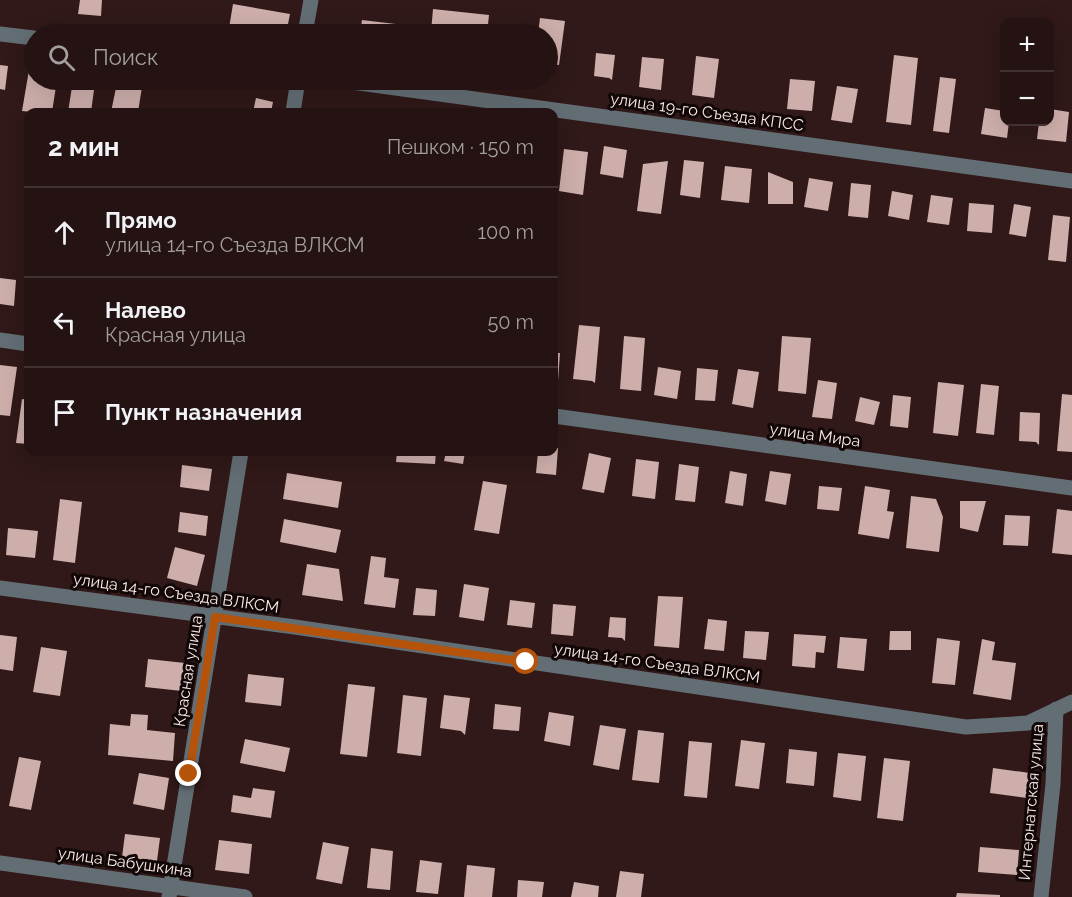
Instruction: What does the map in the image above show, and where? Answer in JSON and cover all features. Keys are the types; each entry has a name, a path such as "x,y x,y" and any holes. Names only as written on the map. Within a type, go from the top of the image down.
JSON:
{"street":[{"path":"307,24 311,0"},
{"path":"0,34 24,37"},
{"path":"294,108 296,90"},
{"name":"улица 19-го Съезда КПСС","path":"410,90 541,108"},
{"name":"улица 19-го Съезда КПСС","path":"558,110 1072,181"},
{"path":"0,340 24,343"},
{"name":"улица Мира","path":"558,417 1072,488"},
{"name":"Красная улица","path":"170,892 240,456"},
{"name":"улица 14-го Съезда ВЛКСМ","path":"0,588 295,627 966,728 1028,723 1072,702"},
{"name":"Интернатская улица","path":"1041,897 1053,784 1056,709"},
{"name":"улица Бабушкина","path":"0,863 170,892 245,897"}],"building":[{"path":"80,0 102,0 101,16 78,14"},
{"path":"233,4 290,14 288,24 230,24"},
{"path":"433,9 489,15 488,24 432,24"},
{"path":"540,18 565,21 559,65 558,24 539,24"},
{"path":"362,20 396,24 361,24"},
{"path":"596,53 615,55 612,80 594,76"},
{"path":"894,55 918,58 911,125 886,122"},
{"path":"696,56 719,59 714,98 692,95"},
{"path":"642,57 664,59 661,90 639,87"},
{"path":"0,65 8,66 5,90 0,89"},
{"path":"940,77 956,79 949,133 933,131"},
{"path":"790,79 815,81 812,111 787,109"},
{"path":"837,86 858,89 852,123 831,120"},
{"path":"26,90 55,90 53,108 24,108 22,111"},
{"path":"72,90 94,90 92,108 69,108"},
{"path":"116,90 142,90 139,108 112,108"},
{"path":"256,98 273,102 272,108 254,108"},
{"path":"985,108 1000,110 1000,126 1008,126 1007,138 981,134"},
{"path":"1054,110 1069,112 1066,142 1037,139 1039,126 1054,126"},
{"path":"604,146 627,150 623,178 600,174"},
{"path":"564,149 588,152 583,195 559,191"},
{"path":"684,160 704,162 700,198 680,195"},
{"path":"668,161 661,214 637,211 643,164"},
{"path":"725,166 752,169 749,203 721,200"},
{"path":"768,172 793,182 793,204 768,204"},
{"path":"809,178 833,182 828,211 804,207"},
{"path":"851,183 871,185 868,218 848,216"},
{"path":"892,191 913,195 909,220 888,216"},
{"path":"931,195 953,198 949,225 927,222"},
{"path":"969,203 994,205 992,233 967,231"},
{"path":"1014,204 1031,207 1026,237 1009,234"},
{"path":"1053,215 1070,217 1066,262 1048,260"},
{"path":"0,278 16,280 14,306 0,304"},
{"path":"579,325 600,327 595,383 573,379"},
{"path":"624,336 645,338 641,391 620,389"},
{"path":"782,336 811,338 806,394 778,391"},
{"path":"558,353 560,353 558,381"},
{"path":"0,365 17,367 10,416 0,415"},
{"path":"658,367 681,371 677,399 654,395"},
{"path":"697,368 718,370 715,401 695,400"},
{"path":"738,369 759,372 753,408 732,404"},
{"path":"818,380 837,383 832,419 812,417"},
{"path":"938,382 964,385 958,436 933,433"},
{"path":"981,384 999,386 994,435 976,433"},
{"path":"1062,394 1072,395 1072,452 1057,451"},
{"path":"893,395 911,397 908,428 890,426"},
{"path":"860,397 880,402 874,425 855,421"},
{"path":"22,399 24,399 24,444 16,443"},
{"path":"1020,412 1040,413 1039,445 1036,442 1019,441"},
{"path":"589,453 611,458 604,493 582,489"},
{"path":"397,456 436,456 435,464 396,462"},
{"path":"445,456 464,456 463,464 444,461"},
{"path":"538,456 557,456 556,475 536,473"},
{"path":"636,459 659,462 655,499 632,496"},
{"path":"679,464 699,467 695,502 675,500"},
{"path":"182,465 212,469 209,491 180,487"},
{"path":"730,471 747,474 743,506 725,503"},
{"path":"770,471 791,474 786,505 765,501"},
{"path":"287,473 342,482 338,508 283,499"},
{"path":"483,481 507,485 499,534 474,530"},
{"path":"819,486 842,488 839,511 817,509"},
{"path":"865,486 890,490 887,511 894,512 889,539 858,534"},
{"path":"911,496 936,499 943,517 939,552 906,548"},
{"path":"60,499 82,502 75,563 53,560"},
{"path":"960,501 986,501 978,532 960,528"},
{"path":"1057,509 1072,511 1072,555 1052,553"},
{"path":"180,512 208,516 206,536 178,532"},
{"path":"1005,515 1030,516 1028,546 1003,545"},
{"path":"284,519 341,530 336,553 280,542"},
{"path":"8,528 38,531 35,558 6,555"},
{"path":"175,547 205,555 197,586 167,578"},
{"path":"371,556 386,558 384,577 399,579 395,608 364,604"},
{"path":"307,564 339,569 343,601 302,595"},
{"path":"464,584 489,588 484,621 459,617"},
{"path":"416,588 437,590 435,616 413,615"},
{"path":"658,596 683,597 679,648 654,646"},
{"path":"510,600 535,603 532,628 507,625"},
{"path":"553,604 576,606 573,636 551,634"},
{"path":"610,617 626,618 625,641 622,638 608,637"},
{"path":"708,619 727,621 724,651 704,649"},
{"path":"745,631 769,632 766,660 743,658"},
{"path":"890,631 911,631 911,650 889,650"},
{"path":"794,634 826,636 824,653 816,652 815,668 792,666"},
{"path":"0,635 17,637 13,671 0,669"},
{"path":"840,637 867,639 864,671 837,668"},
{"path":"937,638 960,641 955,685 932,683"},
{"path":"982,639 995,642 992,660 1016,663 1011,700 973,694"},
{"path":"41,647 67,651 60,696 33,692"},
{"path":"148,659 185,663 182,691 145,687"},
{"path":"248,674 284,678 281,706 245,702"},
{"path":"348,684 375,687 367,757 340,754"},
{"path":"403,695 427,698 421,756 397,753"},
{"path":"444,695 470,698 465,735 461,731 440,728"},
{"path":"495,704 521,707 519,731 493,729"},
{"path":"549,712 574,716 570,746 544,741"},
{"path":"131,714 148,715 147,730 175,733 173,761 108,755 110,724 130,726"},
{"path":"600,725 626,729 619,770 593,765"},
{"path":"638,730 664,733 659,783 632,780"},
{"path":"245,739 290,748 285,772 240,763"},
{"path":"741,740 765,743 759,789 735,786"},
{"path":"689,741 712,743 707,798 684,796"},
{"path":"789,749 817,752 814,786 786,783"},
{"path":"838,753 866,756 861,801 833,797"},
{"path":"19,757 41,761 31,810 9,806"},
{"path":"884,758 910,761 903,821 877,818"},
{"path":"993,768 1030,773 1027,798 990,793"},
{"path":"139,773 169,778 164,810 133,804"},
{"path":"253,788 275,791 271,818 231,812 233,795 251,798"},
{"path":"125,834 160,838 157,861 122,857"},
{"path":"219,840 252,844 249,874 215,870"},
{"path":"323,842 349,847 342,884 316,879"},
{"path":"980,847 1019,850 1017,875 978,872"},
{"path":"371,848 393,851 390,890 367,888"},
{"path":"420,860 442,863 438,894 416,892"},
{"path":"467,865 495,868 492,897 464,897"},
{"path":"620,871 644,874 641,897 616,897"},
{"path":"518,880 544,882 542,897 517,897"},
{"path":"574,882 599,886 598,897 571,897"},
{"path":"957,893 1000,895 1000,897 956,897"}],"route":[{"path":"189,774 215,617 526,662"}]}
